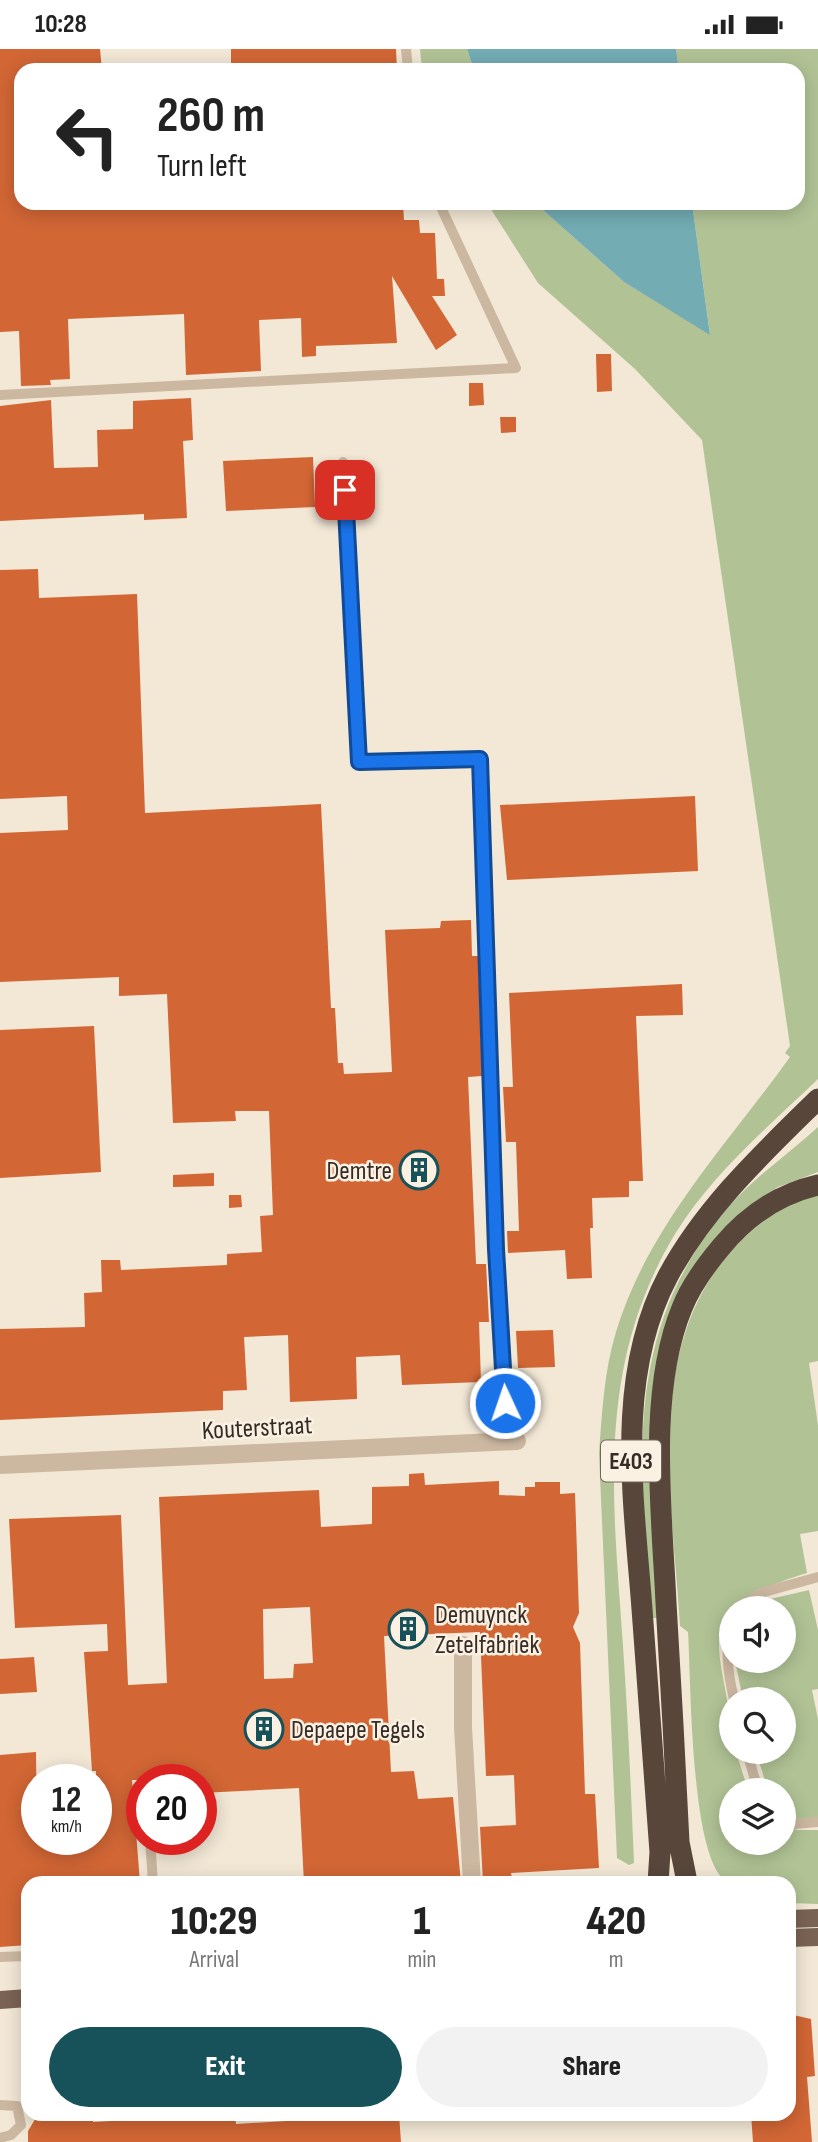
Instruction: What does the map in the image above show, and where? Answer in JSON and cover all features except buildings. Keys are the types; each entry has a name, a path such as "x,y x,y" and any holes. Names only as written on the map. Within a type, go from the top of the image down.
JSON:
{"highway":[{"name":"E403","path":"658,1876 660,1852 631,1454 640,1353 667,1278 683,1252 737,1178 818,1099"},
{"name":"E403","path":"686,1876 679,1842 662,1501 660,1423 670,1348 682,1308 703,1270 743,1222 796,1190 818,1185"}],"main road":[{"path":"796,1919 818,1918"},
{"path":"796,1938 818,1937"},
{"path":"0,2000 21,1998"}],"street":[{"name":"Kouterstraat","path":"0,1465 513,1441"},
{"path":"463,1645 463,1727 472,1876"}],"lane":[{"path":"0,395 516,368 442,210"},
{"path":"343,462 359,762 480,759 496,1249 513,1441"},
{"path":"756,1596 818,1577"},
{"path":"796,1824 818,1822"},
{"path":"151,1855 153,1876"},
{"path":"0,1957 21,1956"},
{"path":"0,2105 18,2106 21,2125 10,2135 0,2138"}],"green space":[{"path":"420,49 467,49 472,63 421,63"},
{"path":"676,49 818,49 818,1079 723,1171 690,1212 675,1234 649,1284 632,1334 621,1384 615,1435 614,1487 634,1863 629,1865 617,1858 599,1454 609,1362 630,1293 648,1257 691,1188 790,1057 785,1053 790,1046 702,440 635,369 538,283 491,210 543,210 624,282 710,334 693,210 805,210 805,63 678,63"},
{"path":"818,1127 818,1172 778,1187 741,1212 717,1239 675,1303 660,1618 649,1618 642,1452 645,1400 654,1349 670,1300 695,1252 731,1204"},
{"path":"818,1195 818,1361 809,1363 818,1425 818,1531 800,1534 807,1573 766,1588 752,1596 719,1596 719,1673 722,1673 724,1687 719,1687 719,1764 740,1764 744,1778 719,1778 719,1855 796,1855 796,1830 818,1830 818,1904 796,1903 796,1876 722,1876 714,1866 705,1839 699,1805 688,1632 680,1626 669,1479 674,1379 685,1332 705,1288 734,1248 772,1216 794,1203"},
{"path":"809,1590 818,1630 818,1689 812,1690 818,1719 818,1818 796,1818 796,1778 764,1778 760,1764 796,1764 796,1687 740,1687 738,1673 796,1673 796,1596 783,1596"}],"water":[{"path":"467,49 676,49 678,63 472,63"},
{"path":"543,210 693,210 710,335 624,282"}],"place":[{"name":"Demtre","path":"419,1170"},
{"name":"Demuynck Zetelfabriek","path":"408,1629"},
{"name":"Depaepe Tegels","path":"264,1729"}],"route":[{"path":"345,490 359,762 480,759 496,1249 505,1403"}]}
